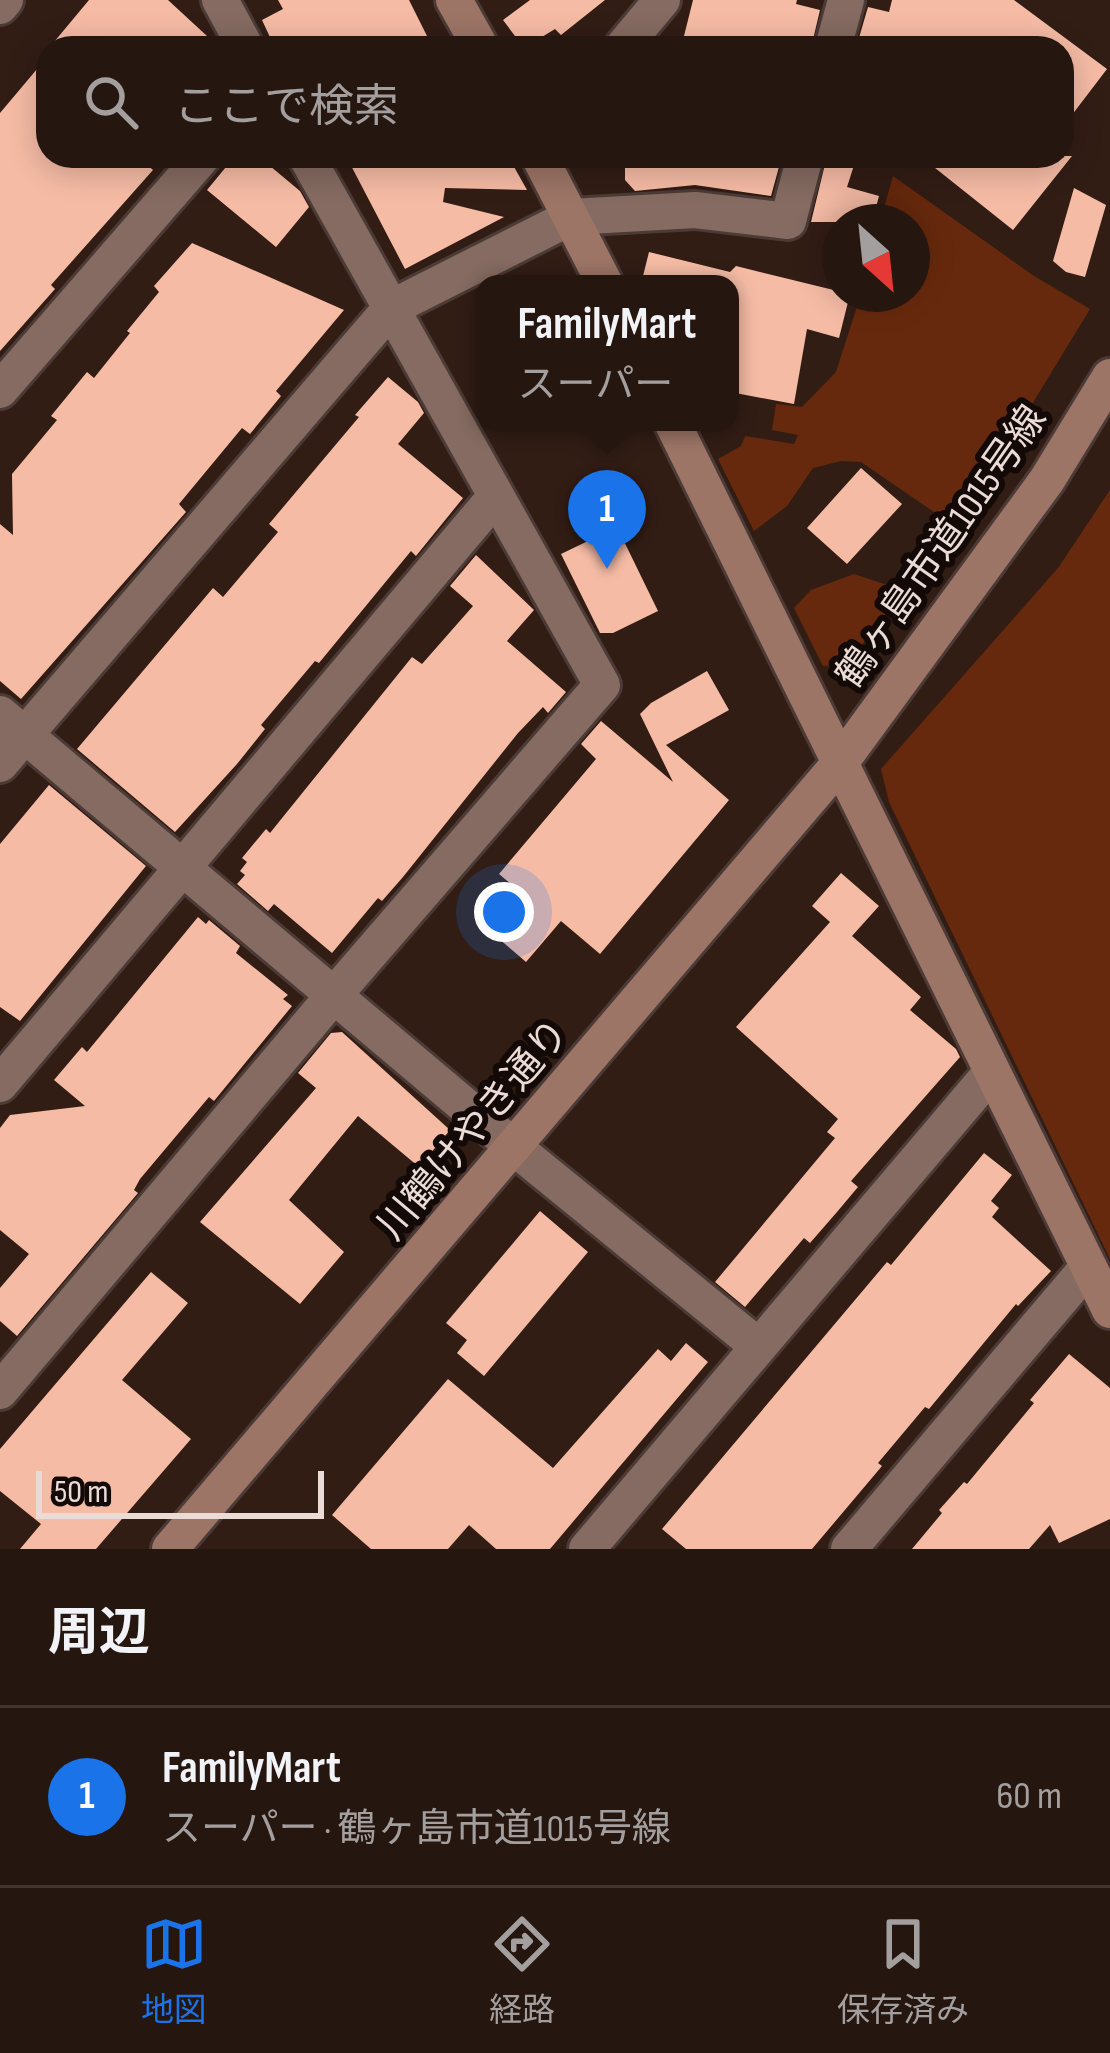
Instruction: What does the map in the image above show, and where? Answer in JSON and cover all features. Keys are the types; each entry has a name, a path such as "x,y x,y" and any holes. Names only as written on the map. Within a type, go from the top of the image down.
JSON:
{"street":[{"path":"220,0 240,36"},
{"path":"454,0 474,36"},
{"path":"632,36 662,0"},
{"path":"836,36 846,0"},
{"path":"0,390 193,168"},
{"path":"6,1371 602,685 313,168"},
{"path":"545,168 600,275"},
{"path":"0,764 12,724 392,308 572,217 694,210 788,220 802,168"},
{"name":"鶴ヶ島市道1015号線","path":"840,763 1048,479 1110,377"},
{"path":"677,431 1110,1310"},
{"path":"0,1084 496,496"},
{"path":"12,724 758,1346"},
{"name":"川鶴けやき通り","path":"170,1549 840,763"},
{"path":"587,1549 991,1072"},
{"path":"849,1549 1088,1268"}],"shaded area":[{"path":"893,176 1034,276 1090,309 998,460 950,523 861,462 841,461 813,468 787,506 754,531 718,459 741,446 745,436 794,444 798,435 772,430 776,404 802,407 836,372 855,312 930,312 930,204 885,204"},
{"path":"1110,490 1110,1259 889,802 881,769 1058,568"},
{"path":"854,574 893,587 896,600 854,655 842,665 823,666 794,608 811,590"}],"building":[{"path":"89,0 168,0 207,36 59,36"},
{"path":"278,0 409,0 427,36 269,36 262,20 283,9"},
{"path":"530,0 605,0 561,35 555,29 544,36 515,36 503,20"},
{"path":"693,0 797,0 796,4 820,10 814,36 684,36"},
{"path":"892,0 1014,0 1063,36 860,36 868,7 889,12"},
{"path":"1074,45 1107,69 1074,112"},
{"path":"36,70 36,168 153,170 51,285 55,289 0,351 0,113"},
{"path":"225,168 272,168 300,191 309,207 276,247 207,190"},
{"path":"352,168 515,168 527,190 445,188 443,202 504,217 405,269"},
{"path":"625,168 779,168 771,196 695,185 635,191 625,180"},
{"path":"824,168 853,168 847,187 879,196 877,204 822,204 822,222 811,222"},
{"path":"935,168 1062,168 1013,230"},
{"path":"1074,188 1106,205 1085,277 1066,272 1053,261"},
{"path":"192,243 344,310 276,391 281,396 250,434 242,428 179,504 186,512 21,699 0,681 0,524 13,535 12,474 57,420 51,416 87,372 94,378 130,333 127,331 159,292 154,286"},
{"path":"649,252 822,287 822,312 846,312 839,338 807,329 794,404 739,394 739,275 643,275"},
{"path":"388,377 424,413 398,444 463,498 416,556 411,551 319,663 315,661 261,725 265,729 237,764 175,832 77,749 213,588 223,597 278,532 269,524"},
{"path":"861,468 902,504 847,564 807,528"},
{"path":"617,527 658,611 613,633 600,633 561,554"},
{"path":"476,555 534,610 507,641 566,692 548,713 543,707 518,733 403,877 382,901 378,898 332,953 274,904 268,911 237,884 245,875 240,871 247,862 242,858 266,829 270,833 412,657 422,664 473,606 450,586"},
{"path":"707,671 729,710 666,745 729,800 600,954 561,921 526,962 498,938 530,900 499,874 596,759 581,744 601,721 673,782 640,714"},
{"path":"49,785 146,866 20,1021 0,1007 0,844"},
{"path":"841,873 879,906 852,936 921,997 910,1010 960,1057 851,1181 858,1187 837,1212 810,1243 804,1238 745,1307 715,1282 835,1138 827,1132 838,1119 736,1027 830,922 812,906"},
{"path":"198,917 206,924 209,920 240,946 236,953 288,995 283,999 292,1006 214,1101 209,1097 140,1179 134,1190 138,1193 17,1336 0,1321 0,1288 29,1254 0,1230 0,1128 10,1115 85,1106 54,1080 82,1047 87,1052"},
{"path":"342,1032 450,1130 419,1167 358,1116 289,1200 344,1252 300,1304 200,1222 316,1088 298,1073 331,1033"},
{"path":"984,1153 1012,1175 991,1201 999,1208 992,1217 1051,1271 1016,1304 929,1409 925,1407 812,1549 686,1549 662,1529"},
{"path":"540,1211 588,1252 484,1376 457,1353 467,1340 446,1323"},
{"path":"151,1272 188,1303 122,1380 191,1439 96,1549 20,1549 41,1524 0,1491 0,1449"},
{"path":"686,1343 708,1362 550,1549 496,1549 469,1525 448,1549 371,1549 332,1515 448,1379 553,1468 658,1349 671,1361"},
{"path":"1069,1354 1110,1388 1110,1519 1059,1543 1050,1525 1029,1549 912,1549 942,1513 939,1510 967,1484 1034,1403 1030,1400"}],"place":[{"name":"FamilyMart","path":"607,569"}]}
